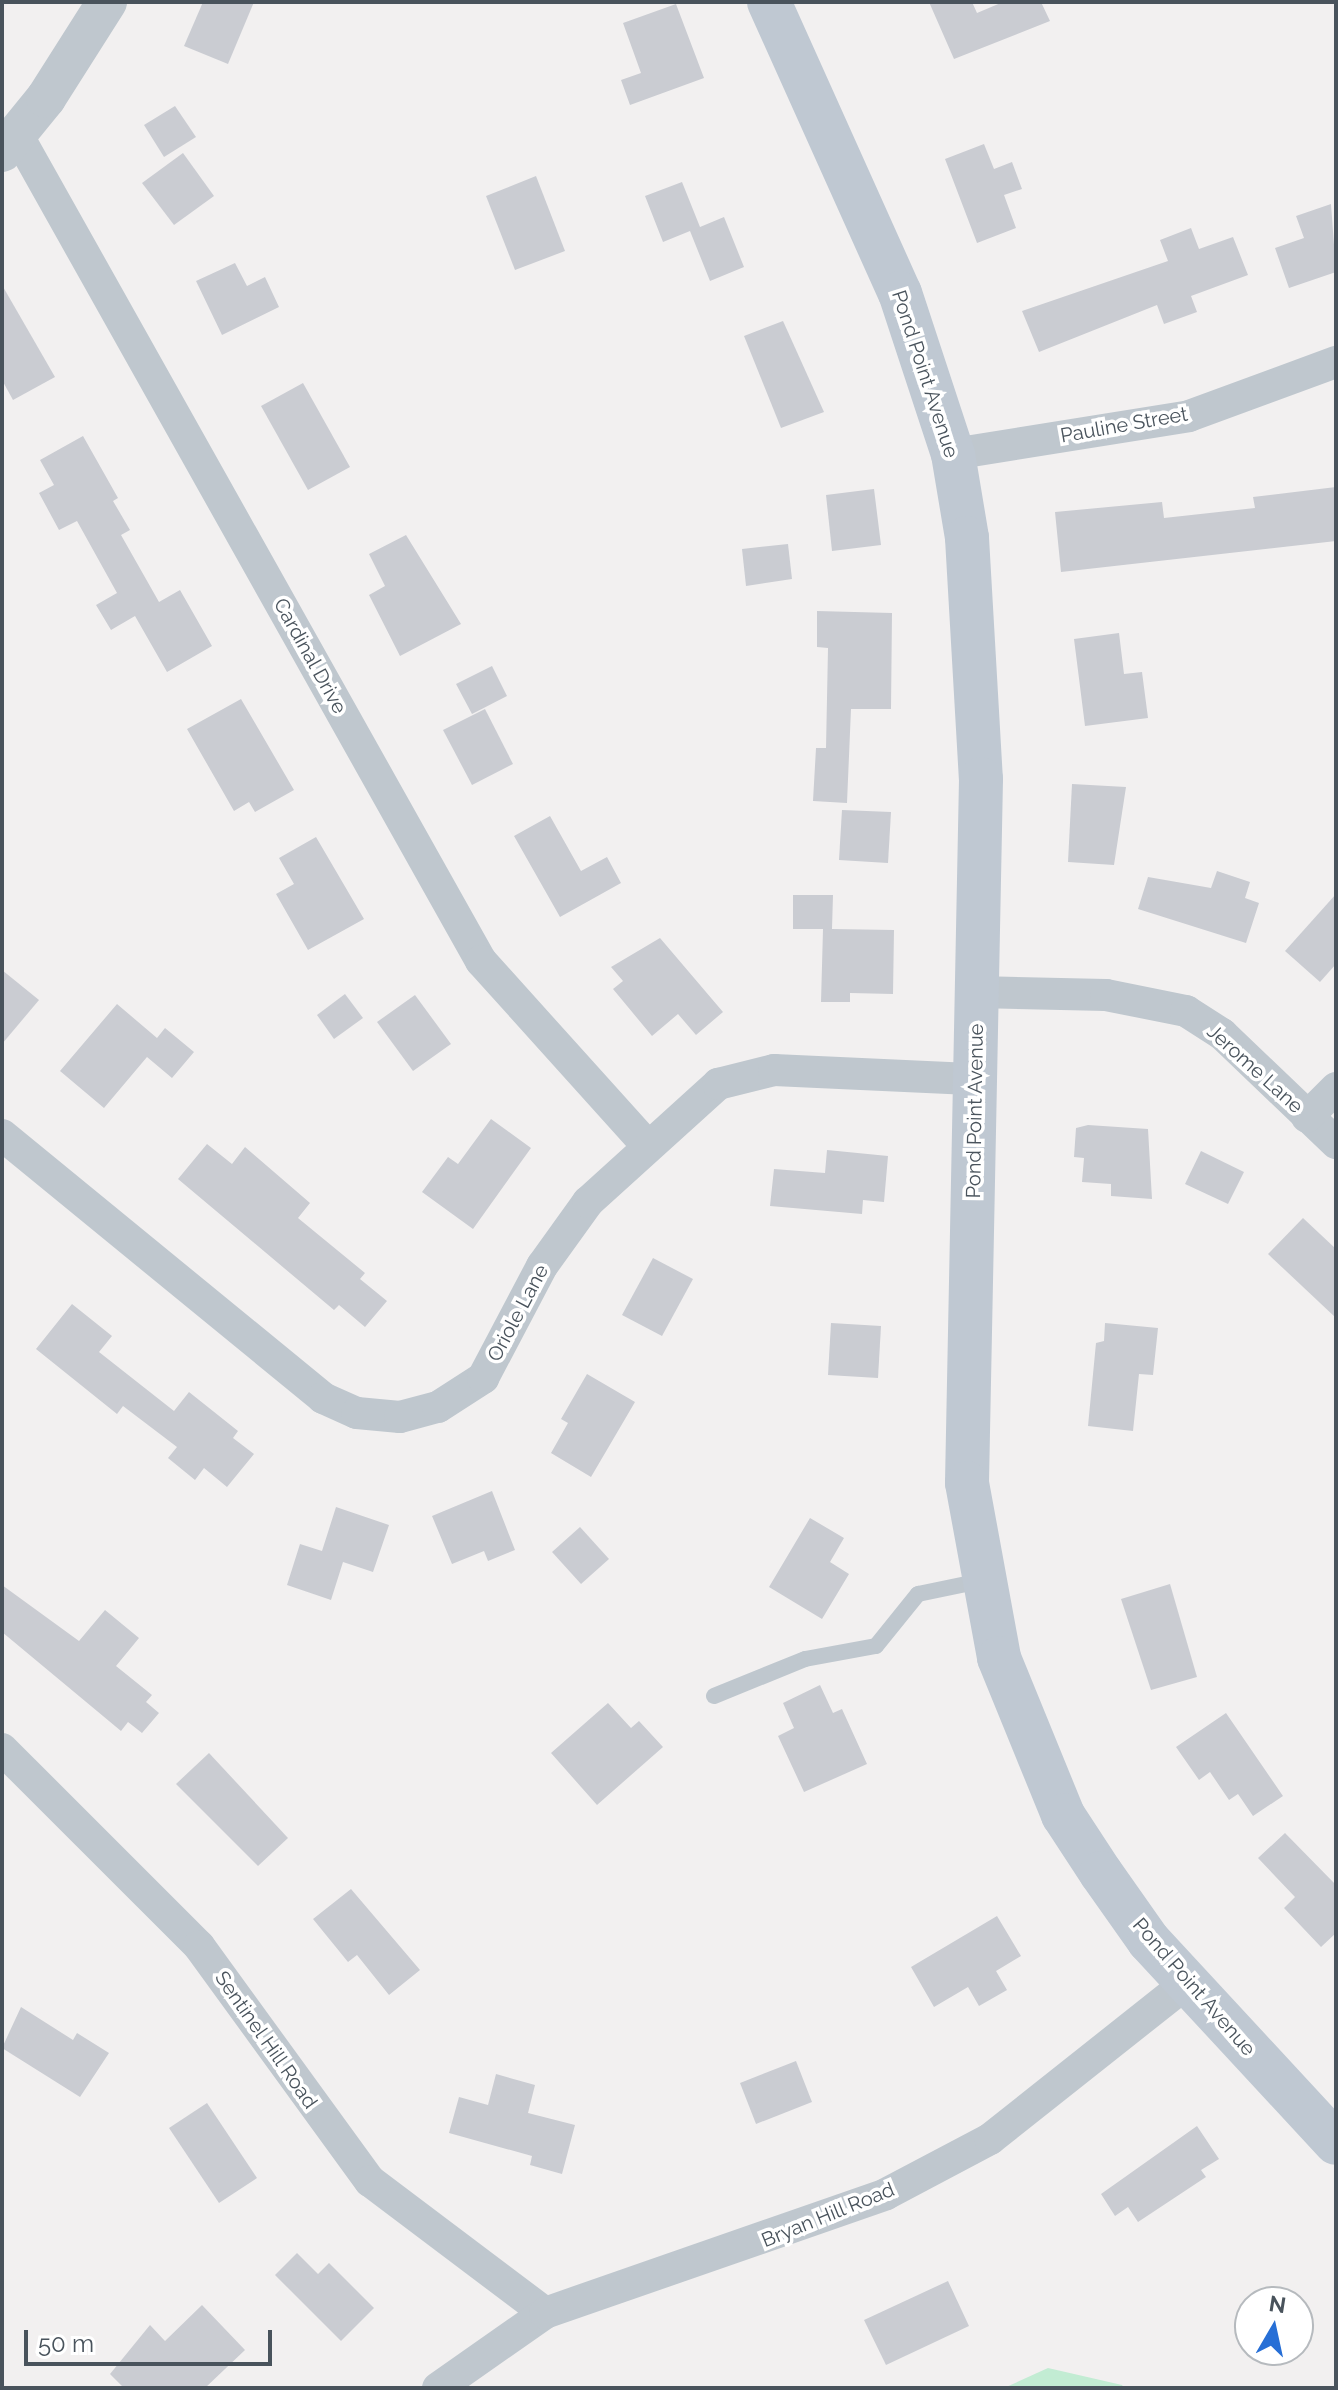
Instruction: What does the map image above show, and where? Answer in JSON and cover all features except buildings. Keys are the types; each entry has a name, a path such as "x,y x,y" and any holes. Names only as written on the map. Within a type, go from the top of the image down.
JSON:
{"main road":[{"name":"Pond Point Avenue","path":"780,6 900,293 953,454 975,606 980,707 967,1483 981,1581 999,1658 1063,1815 1149,1941 1336,2143"}],"street":[{"path":"10,144 107,2"},
{"name":"Cardinal Drive","path":"10,144 481,961 646,1144"},
{"name":"Pauline Street","path":"953,454 1189,416 1336,362"},
{"name":"Jerome Lane","path":"977,992 1106,995 1186,1011 1222,1034 1336,1143"},
{"name":"Oriole Lane","path":"2,1135 323,1398 378,1417 422,1413 483,1378 542,1266 588,1202 699,1096 754,1072 976,1079"},
{"path":"1307,1117 1336,1088"},
{"name":"Sentinel Hill Road","path":"2,1749 199,1946 370,2181 545,2313"},
{"name":"Bryan Hill Road","path":"438,2388 545,2313 886,2194 990,2139 1187,1983"}],"lane":[{"path":"714,1696 805,1659 876,1646 918,1594 981,1581"}],"green space":[{"path":"1048,2368 1122,2385 1124,2388 1004,2388"}]}
